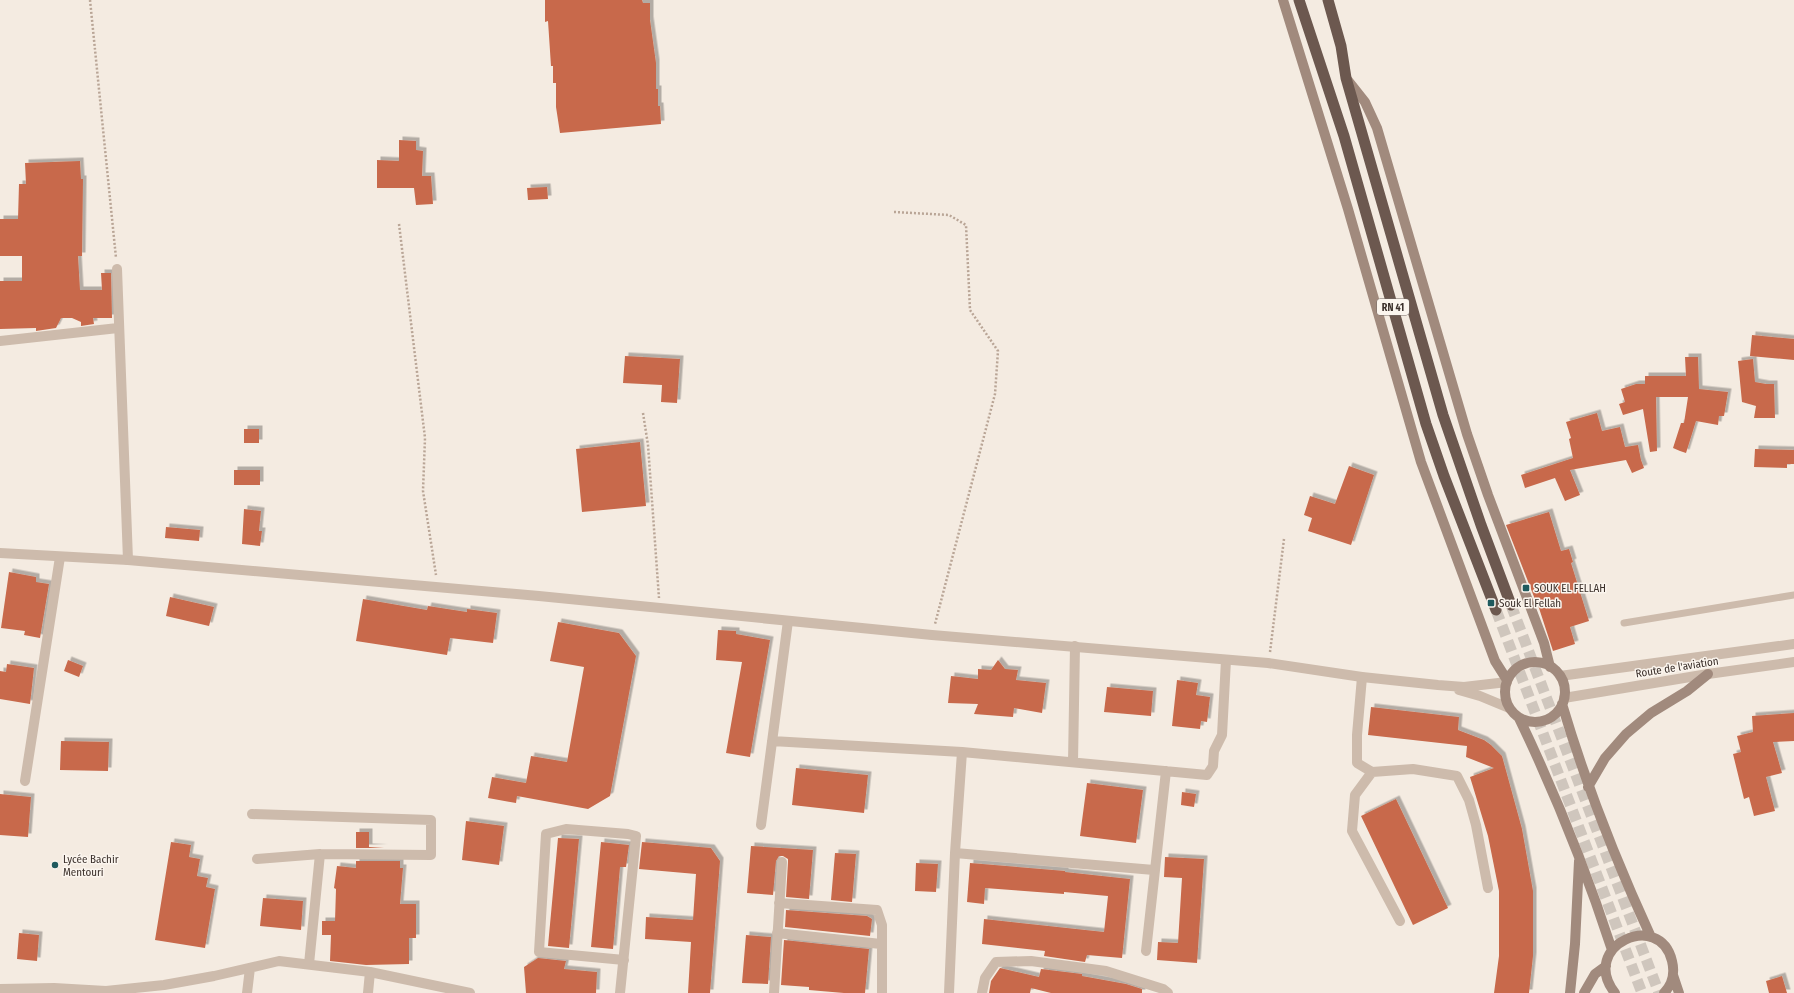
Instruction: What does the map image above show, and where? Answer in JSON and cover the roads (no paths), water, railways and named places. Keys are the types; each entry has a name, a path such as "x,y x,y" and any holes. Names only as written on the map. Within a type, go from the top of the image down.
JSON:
{"highway":[{"name":"RN 41","path":"1299,0 1346,143 1426,424 1444,476 1496,610"},
{"name":"RN 41","path":"1328,0 1341,46 1346,78 1443,415 1481,525 1511,605"}],"main road":[{"path":"1283,0 1348,209 1421,462 1495,661 1507,681"},
{"path":"1346,78 1365,102 1377,128 1467,434 1488,495 1544,643 1550,667"},
{"path":"1612,950 1579,855 1541,763 1519,718 1509,708 1506,700 1505,691 1507,681 1516,669 1522,665 1536,662 1550,667 1560,676 1564,687 1563,701 1588,787 1617,862 1651,937"},
{"path":"1588,787 1605,758 1626,734 1651,713 1687,691 1708,674"},
{"path":"1519,718 1533,722 1547,720 1553,716 1563,701"},
{"path":"1570,993 1575,937 1579,855"},
{"path":"1584,993 1590,981 1606,966 1612,950 1625,938 1638,936 1651,937 1659,942 1671,956 1673,975 1670,984 1664,993"},
{"path":"1606,966 1608,981 1615,993"},
{"path":"1673,975 1679,993"}],"street":[{"path":"117,269 118,328 128,560"},
{"path":"0,341 118,328"},
{"path":"0,553 128,560 660,608 932,635 1268,663 1362,677 1438,685 1464,687 1507,681"},
{"path":"25,781 60,557"},
{"path":"761,825 788,621"},
{"path":"1560,676 1794,644"},
{"path":"1073,762 1075,646"},
{"path":"772,741 962,752 1207,775 1213,766 1214,751 1222,735 1226,660"},
{"name":"Route de l'aviation","path":"1563,701 1708,674 1794,662"},
{"path":"1362,677 1357,735 1357,763 1372,772 1413,769 1457,776 1469,800 1476,825 1488,888"},
{"path":"1438,685 1480,696 1509,708"},
{"path":"949,993 955,853 962,752"},
{"path":"1146,951 1166,771"},
{"path":"1372,772 1355,795 1352,831 1400,921"},
{"path":"252,814 431,820 430,855 320,854 257,859"},
{"path":"620,993 624,960 636,836 628,834 566,830 546,834 539,952 624,960"},
{"path":"955,853 1154,870"},
{"path":"309,964 320,854"},
{"path":"774,993 782,862"},
{"path":"779,903 877,910 882,925 882,993"},
{"path":"777,933 881,944"},
{"path":"0,989 54,988 106,991 164,985 279,961 370,972 470,993"},
{"path":"982,993 985,978 996,962 1031,961 1106,971 1163,989 1168,993"},
{"path":"247,993 250,968"},
{"path":"368,993 370,972"}],"lane":[{"path":"1624,622 1794,595"}],"tunnel":[{"path":"1511,605 1659,993"},
{"path":"1496,610 1642,993"}],"place":[{"name":"SOUK EL FELLAH","path":"1526,588"},
{"name":"Souk El Fellah","path":"1491,603"},
{"name":"Lycée Bachir Mentouri","path":"55,865"}]}
